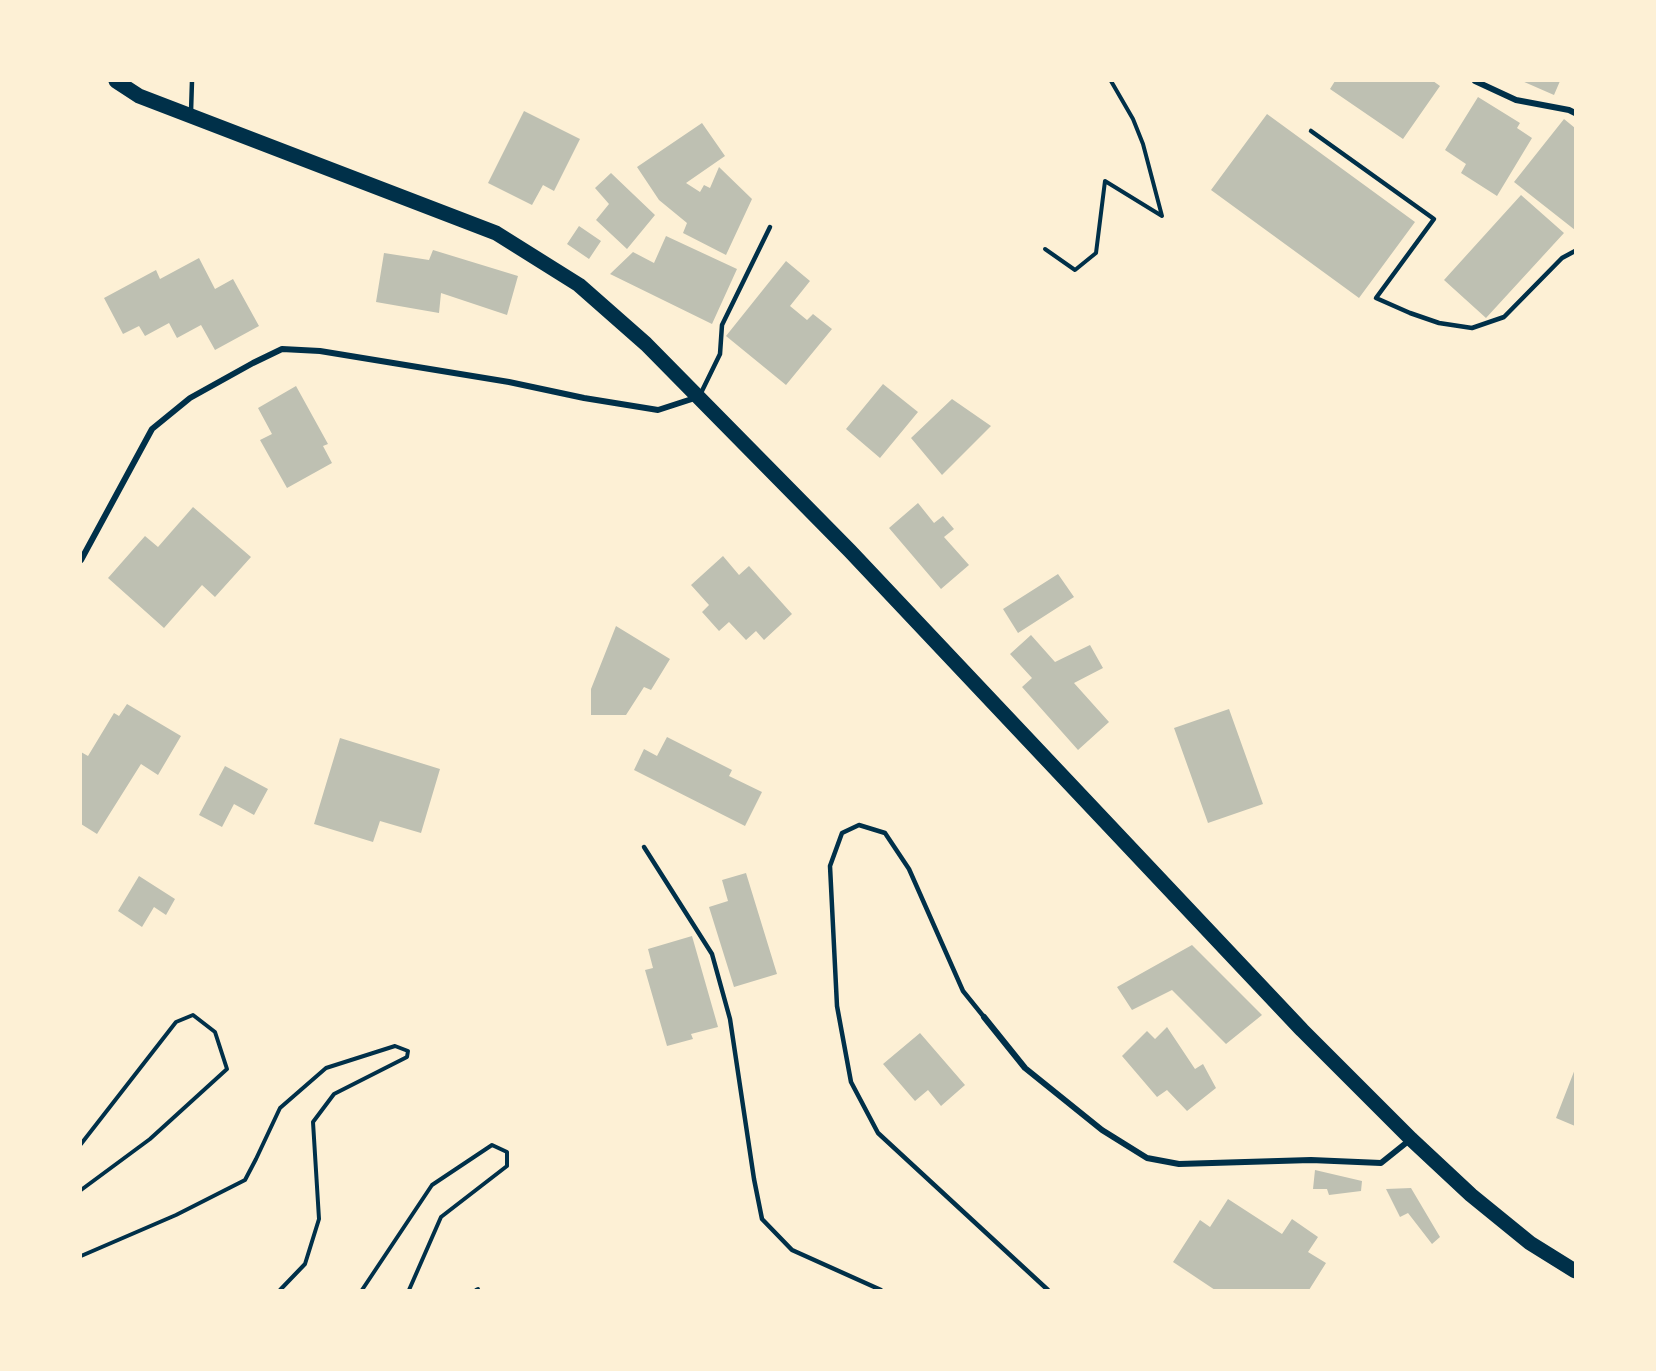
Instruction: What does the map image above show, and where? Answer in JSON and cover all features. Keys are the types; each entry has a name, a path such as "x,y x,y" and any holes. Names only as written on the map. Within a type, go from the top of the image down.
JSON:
{"main road":[{"path":"116,81 139,96 496,233 579,285 646,344 850,551 1294,1022 1411,1139 1471,1195 1530,1243 1575,1271"}],"street":[{"path":"1475,81 1516,100 1575,113"},
{"path":"81,560 152,429 190,398 282,349 320,351 497,380 658,410 699,397"},
{"path":"984,1017 1025,1068 1102,1130 1147,1158 1179,1164 1311,1160 1381,1163 1411,1139"}],"lane":[{"path":"190,115 192,81"},
{"path":"1311,131 1434,219 1377,298 1410,314 1439,323 1472,328 1504,317 1562,258 1575,251"},
{"path":"699,397 720,354 722,325 770,227"},
{"path":"984,1017 963,992 909,869 885,833 859,825 842,833 830,866 837,1006 851,1082 878,1133 1048,1290"},
{"path":"644,846 712,954 730,1019 762,1219 792,1250 881,1290"}],"path":[{"path":"1045,249 1075,270 1096,254 1105,181 1162,216 1143,144 1133,119 1111,81"},
{"path":"81,1143 176,1022 193,1015 215,1032 227,1069 150,1138 81,1190"},
{"path":"81,1256 176,1215 245,1180 280,1108 326,1068 395,1046 408,1051 407,1057 334,1094 313,1122 319,1219 305,1264 280,1290"},
{"path":"362,1290 432,1185 492,1145 507,1152 507,1166 441,1218 409,1290"}],"building":[{"path":"1335,81 1433,81 1440,86 1403,139 1330,89"},
{"path":"1522,81 1560,81 1554,95"},
{"path":"1478,97 1520,123 1517,128 1532,138 1497,196 1461,173 1466,164 1445,150"},
{"path":"524,111 580,139 554,191 543,185 532,205 488,183"},
{"path":"1267,114 1415,222 1359,298 1211,190"},
{"path":"1564,119 1575,128 1575,230 1514,182"},
{"path":"702,123 725,156 686,183 700,192 704,185 710,188 719,167 752,199 726,255 683,233 687,223 659,200 637,167"},
{"path":"611,173 655,215 627,249 596,220 609,204 595,188"},
{"path":"1521,195 1564,233 1486,318 1444,280"},
{"path":"579,226 601,241 589,259 567,244"},
{"path":"666,236 737,269 712,324 610,274 633,252 654,263"},
{"path":"433,250 518,276 507,315 441,293 439,313 376,302 384,253 429,260"},
{"path":"199,258 215,289 233,279 259,326 215,350 201,325 177,338 169,323 145,336 139,326 123,334 104,298 156,270 160,279"},
{"path":"786,261 810,281 790,306 807,320 813,314 832,329 786,385 726,336"},
{"path":"883,384 918,412 880,458 846,429"},
{"path":"296,386 328,444 323,446 332,463 287,488 260,440 272,434 258,408"},
{"path":"952,399 991,426 942,475 911,438"},
{"path":"918,503 934,523 943,516 954,529 944,537 969,565 941,589 889,528"},
{"path":"193,507 251,557 215,597 202,585 164,628 108,578 145,536 158,547"},
{"path":"723,556 739,575 749,566 792,614 764,640 756,631 746,640 729,622 719,631 702,612 709,605 691,585"},
{"path":"1058,574 1074,597 1018,633 1003,609"},
{"path":"616,626 670,659 651,690 644,687 626,715 591,715 591,689"},
{"path":"1031,635 1055,662 1090,645 1103,668 1074,683 1109,722 1078,750 1022,687 1032,678 1010,654"},
{"path":"127,704 181,736 158,775 141,764 97,834 81,824 81,752 88,756 114,713 119,716"},
{"path":"1229,709 1263,804 1208,823 1174,728"},
{"path":"667,737 732,770 729,776 762,792 745,826 634,770 644,749 657,756"},
{"path":"340,738 440,769 421,833 380,821 373,842 314,824"},
{"path":"225,766 268,789 254,815 234,804 222,827 199,815"},
{"path":"746,873 777,974 734,987 709,907 728,901 722,880"},
{"path":"139,876 175,899 166,915 154,907 142,927 118,911"},
{"path":"692,936 718,1027 691,1034 693,1039 667,1046 645,970 653,968 648,949"},
{"path":"1192,945 1262,1015 1226,1044 1172,990 1132,1010 1117,987"},
{"path":"1167,1027 1195,1069 1203,1064 1216,1088 1187,1111 1167,1090 1157,1097 1122,1056 1147,1031 1155,1039"},
{"path":"920,1033 965,1085 941,1106 928,1090 915,1101 883,1064"},
{"path":"1575,1069 1575,1126 1556,1118"},
{"path":"1315,1170 1362,1181 1361,1191 1329,1195 1327,1189 1313,1189"},
{"path":"1411,1188 1440,1237 1432,1244 1408,1213 1400,1217 1386,1189"},
{"path":"1228,1199 1282,1234 1292,1219 1318,1237 1308,1252 1326,1263 1309,1290 1215,1290 1173,1262 1200,1220 1210,1227"}]}
